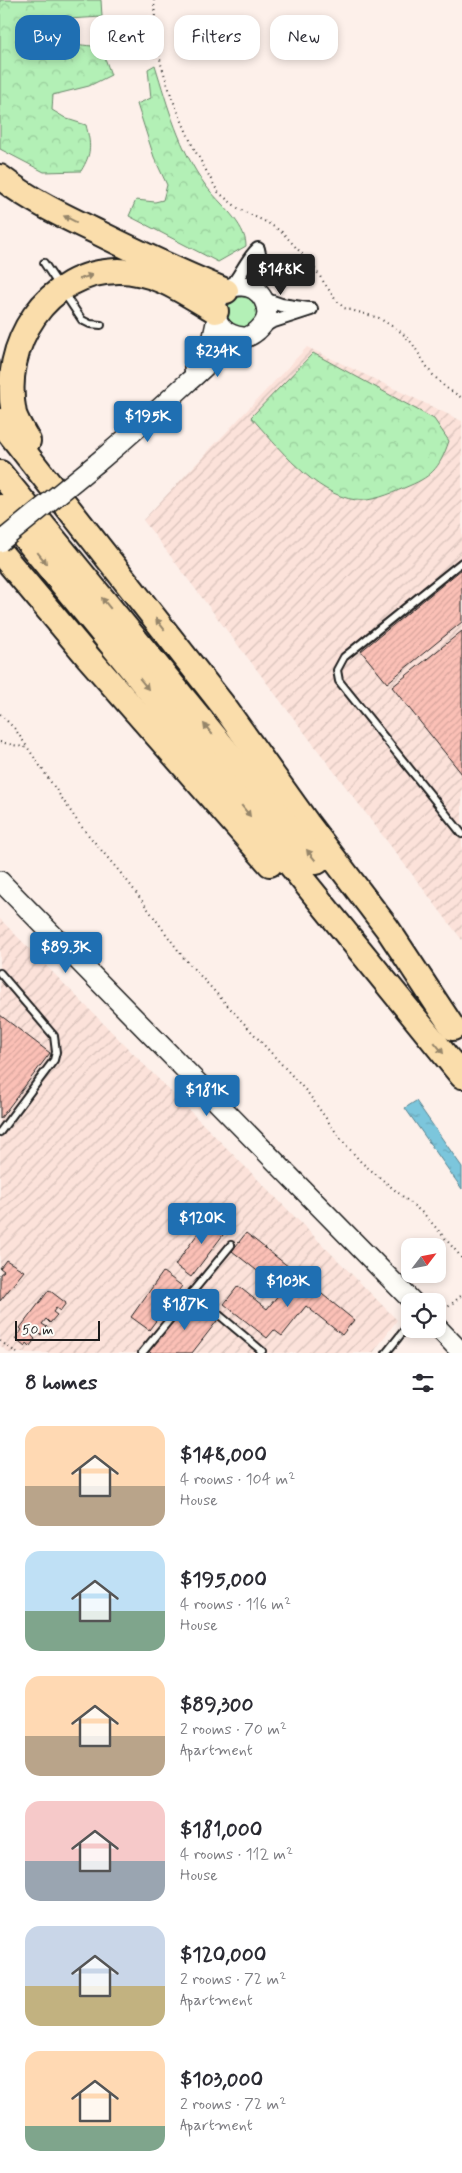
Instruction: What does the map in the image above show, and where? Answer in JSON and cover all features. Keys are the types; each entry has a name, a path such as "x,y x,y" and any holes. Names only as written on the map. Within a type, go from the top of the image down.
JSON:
{"highway":[{"path":"0,177 44,207 173,269 222,302"},
{"path":"84,526 31,447 14,414 9,380 18,338 24,326 40,303 60,288 75,280 119,271 139,273 163,280 222,302"},
{"path":"0,421 222,704 307,823 387,928 457,1034"},
{"path":"0,473 457,1034"},
{"path":"0,507 462,1076"},
{"path":"0,552 94,664 364,972 417,1020"}],"street":[{"path":"0,542 97,463 174,395 228,346 243,337 256,333 261,328 267,314 258,282 261,258 258,249 252,255 241,276 222,302 212,340 174,395"},
{"path":"243,337 227,333 220,326 222,302 236,286 250,288 262,297 281,305 311,309 261,328"},
{"path":"0,881 404,1293"},
{"path":"446,1336 462,1353"}],"lane":[{"path":"44,263 82,320 90,324 101,325"},
{"path":"462,562 344,658 337,670 339,681 462,834"},
{"path":"0,973 54,1036 56,1052 54,1060 0,1132"},
{"path":"142,1353 231,1245"},
{"path":"192,1292 262,1352"},
{"path":"386,1353 401,1334"}],"path":[{"path":"154,0 156,38 161,64 172,98 193,147 218,192 239,209 282,232 310,262 344,308 379,318 401,332 412,343 431,373 445,387 462,398"},
{"path":"0,714 15,729 80,825 129,883 183,957 308,1093 340,1138 361,1162 425,1215 462,1258"},
{"path":"0,742 27,748"},
{"path":"446,1309 462,1295"},
{"path":"0,1341 16,1353"}],"shaded area":[{"path":"307,347 462,421 462,940 143,520"},
{"path":"0,919 397,1320 373,1353 9,1353 0,1346"}],"green space":[{"path":"0,0 101,0 102,15 90,15 90,18 80,18 80,15 15,15 15,60 80,60 80,45 90,46 90,60 106,60 111,75 89,86 53,95 52,110 67,119 86,125 90,149 81,171 44,172 0,149"},
{"path":"155,65 175,127 188,157 206,186 237,222 245,238 246,246 218,262 129,216 136,200 155,202 163,200 167,185 154,157 137,104 151,98 148,69"},
{"path":"242,297 253,301 257,312 253,323 242,327 231,323 227,312 231,301"},
{"path":"313,353 434,419 449,441 442,459 433,471 421,480 393,493 374,499 356,500 326,489 298,468 251,417"}],"water":[{"path":"416,1101 462,1167 462,1189 405,1108"}],"building":[{"path":"462,569 462,622 387,683 361,651"},
{"path":"462,631 462,774 392,687"},
{"path":"0,1015 50,1053 0,1119"},
{"path":"212,1214 229,1227 191,1277 175,1265"},
{"path":"246,1233 289,1267 275,1285 232,1251"},
{"path":"6,1260 24,1271 0,1301 0,1274 4,1271 0,1268"},
{"path":"163,1272 182,1286 149,1330 131,1317"},
{"path":"296,1273 354,1320 342,1335 306,1306 282,1336 274,1330 267,1338 224,1304 238,1286 267,1309"},
{"path":"49,1290 66,1303 60,1311 56,1308 53,1312 57,1315 50,1323 46,1319 42,1324 47,1327 41,1335 36,1331 32,1336 35,1339 30,1346 27,1343 25,1347 15,1339 22,1330 20,1328"},
{"path":"189,1300 217,1321 192,1353 151,1353 148,1351"}]}
